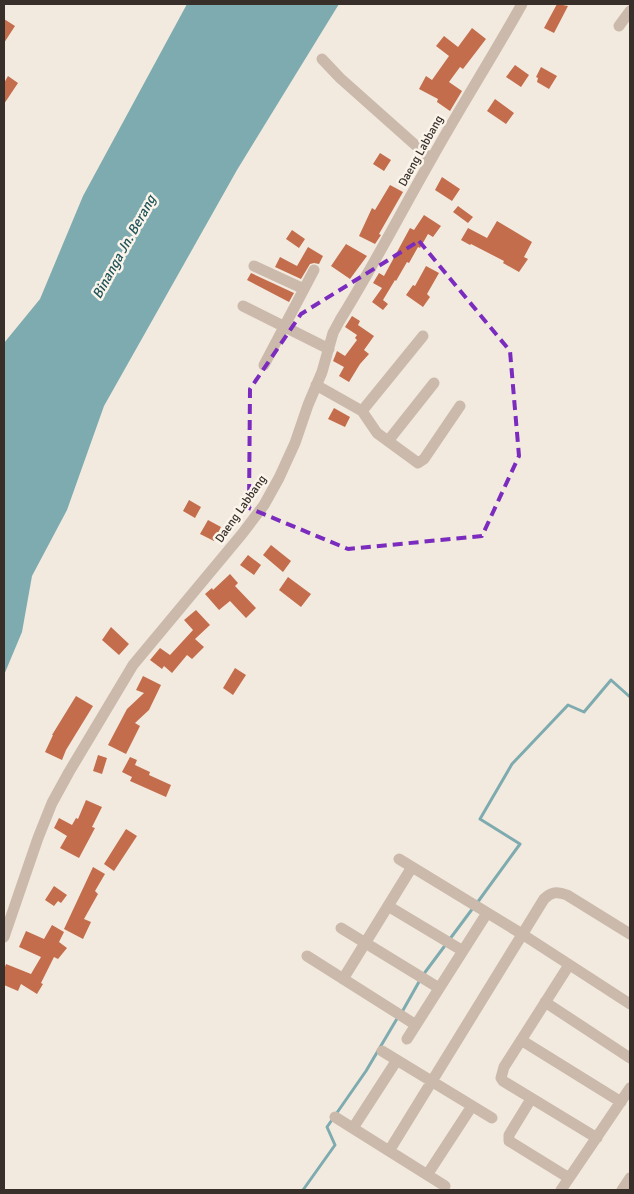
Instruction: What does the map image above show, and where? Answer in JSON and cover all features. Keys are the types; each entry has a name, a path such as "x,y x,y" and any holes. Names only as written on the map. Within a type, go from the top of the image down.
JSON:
{"street":[{"name":"Daeng Labbang","path":"4,937 46,817 69,772 133,665 194,590 228,552 264,505 287,464 340,320 522,4"},
{"path":"619,26 630,11"},
{"path":"322,59 431,159"},
{"path":"254,266 304,289"},
{"path":"264,365 314,270"},
{"path":"243,306 329,349"},
{"path":"362,411 423,336"},
{"path":"388,441 434,383"},
{"path":"316,385 362,411 372,428 418,462 424,459 460,406"},
{"path":"399,859 522,934 630,1004"},
{"path":"343,979 412,867"},
{"path":"389,1151 522,934 544,899 550,893 558,892 567,895 630,934"},
{"path":"388,906 463,951"},
{"path":"407,1039 486,913"},
{"path":"341,928 439,988"},
{"path":"307,956 416,1025"},
{"path":"569,964 504,1067 500,1077 503,1081 531,1099 596,1138"},
{"path":"545,1002 630,1058"},
{"path":"521,1040 621,1102"},
{"path":"382,1051 492,1118"},
{"path":"353,1128 397,1060"},
{"path":"561,1190 630,1088"},
{"path":"531,1099 509,1135 510,1141 569,1178"},
{"path":"427,1175 472,1106"},
{"path":"335,1116 446,1186"},
{"path":"622,1190 630,1178"}],"highlighted area":[{"path":"419,241 510,351 519,456 482,536 348,549 249,508 250,389 301,314"}],"water":[{"name":"Binanga Jn. Berang","path":"187,4 339,4 237,170 104,406 67,510 32,576 22,632 4,675 4,343 40,299 83,196"}],"building":[{"path":"557,4 568,6 554,33 544,28"},
{"path":"4,19 15,26 4,43"},
{"path":"472,28 486,39 463,69 460,67 449,82 462,91 450,111 437,102 438,99 419,89 426,76 432,80 449,56 436,46 444,36 458,47"},
{"path":"515,65 529,75 521,87 506,77"},
{"path":"541,67 557,76 549,89 537,82 538,78 536,77"},
{"path":"8,76 18,83 4,104 4,83"},
{"path":"495,99 514,113 506,124 487,111"},
{"path":"380,153 391,160 384,171 373,164"},
{"path":"442,177 460,189 452,201 435,190"},
{"path":"390,185 403,192 375,244 359,236 372,208 375,210"},
{"path":"458,206 473,217 468,223 453,212"},
{"path":"424,215 441,226 433,237 428,234 409,263 407,262 383,300 388,304 383,310 372,302 382,288 373,283 379,273 384,276 410,228 414,230"},
{"path":"497,221 532,242 524,257 528,259 519,272 503,263 504,261 461,240 468,228 487,238"},
{"path":"292,230 305,239 299,248 286,239"},
{"path":"346,244 367,256 350,279 331,266"},
{"path":"308,247 323,256 319,264 310,264 301,279 275,267 280,257 297,266"},
{"path":"426,266 439,273 427,294 430,297 423,307 406,295 413,285 415,286"},
{"path":"251,273 294,293 289,302 247,280"},
{"path":"352,316 360,321 358,325 374,336 364,350 369,354 360,364 349,382 339,376 344,367 333,361 337,351 345,356 357,340 355,338 357,335 345,327"},
{"path":"334,408 350,417 345,427 328,419"},
{"path":"189,500 201,507 195,518 183,511"},
{"path":"208,520 221,527 214,541 200,534"},
{"path":"271,545 291,561 283,572 263,555"},
{"path":"248,555 261,565 254,575 240,565"},
{"path":"230,574 238,583 235,586 256,608 246,618 230,601 219,610 205,594 212,588 213,590"},
{"path":"288,577 311,594 301,607 279,590"},
{"path":"196,610 210,625 195,639 204,647 192,659 187,655 172,673 164,666 162,669 150,660 160,648 170,655 193,630 184,620"},
{"path":"111,627 129,644 119,655 102,640"},
{"path":"235,668 246,675 233,695 223,688"},
{"path":"143,676 161,685 149,710 135,723 140,726 126,754 108,745 127,709 144,693 136,690"},
{"path":"76,696 93,706 66,750 62,760 45,752 52,735"},
{"path":"98,755 107,758 102,774 93,771"},
{"path":"130,757 137,760 135,765 150,772 149,775 171,785 166,797 130,781 132,777 122,772"},
{"path":"86,800 102,807 92,827 95,828 79,858 60,848 67,836 54,828 59,818 72,825 76,818 78,819"},
{"path":"126,829 137,836 114,871 104,864"},
{"path":"93,867 105,874 95,891 98,894 84,919 91,922 83,939 64,929"},
{"path":"54,886 67,895 61,903 58,901 54,906 45,900"},
{"path":"52,925 64,932 59,942 67,948 58,959 54,957 37,994 21,984 18,991 4,985 6,964 31,974 41,957 19,947 26,931 44,939"}],"waterway":[{"path":"477,903 520,844 480,819 512,764 568,705 584,712 611,680 630,697"},
{"path":"423,975 473,908"},
{"path":"402,1012 420,980"},
{"path":"303,1190 335,1145 327,1127 366,1071 398,1017"}]}
